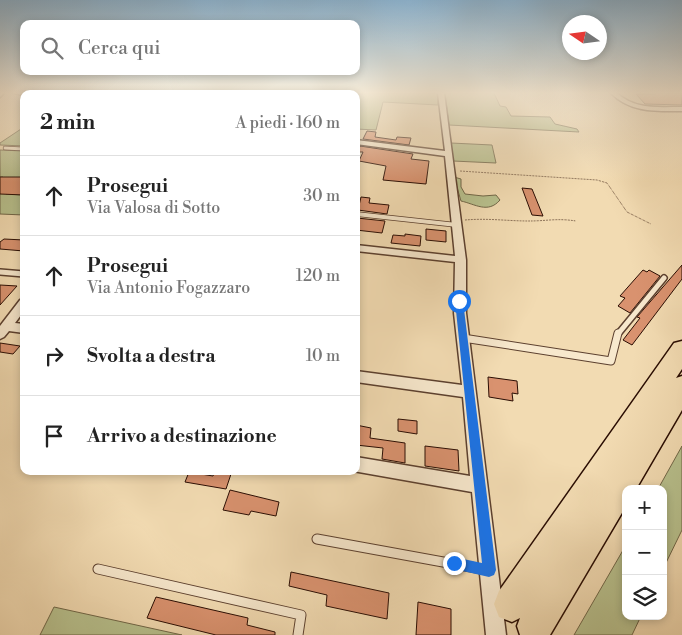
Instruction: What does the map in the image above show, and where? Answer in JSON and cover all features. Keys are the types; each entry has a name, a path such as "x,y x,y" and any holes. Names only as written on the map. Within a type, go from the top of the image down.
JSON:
{"highway":[{"path":"512,604 682,350"},
{"path":"535,626 682,387"}],"street":[{"path":"444,123 461,260 459,301 496,635"},
{"path":"360,143 448,154"},
{"path":"360,248 461,260"},
{"path":"3,330 20,308"},
{"path":"3,330 20,329"},
{"path":"360,377 470,392"},
{"path":"360,466 480,485"}],"lane":[{"path":"4,148 20,148"},
{"path":"360,214 457,222"},
{"path":"0,272 20,274"},
{"path":"464,338 610,361 618,333 664,278"},
{"path":"317,539 489,570"},
{"path":"98,569 301,615 298,635"}],"path":[{"path":"450,170 597,180 607,184 627,212 651,224"},
{"path":"457,222 488,218 529,221 558,218 576,222"}],"green space":[{"path":"360,123 378,123 376,130 360,129"},
{"path":"449,123 554,123 577,129 579,132 449,125"},
{"path":"20,130 20,146 0,145 0,143"},
{"path":"451,143 492,145 496,163 453,161"},
{"path":"0,150 20,151 20,181 6,194 20,195 20,215 0,214 0,180 3,177 0,177"},
{"path":"454,177 461,179 461,187 465,194 496,195 500,200 486,207 461,201"},
{"path":"682,446 682,530 667,561 667,485 660,485"},
{"path":"622,552 622,620 639,620 632,635 574,635"},
{"path":"54,607 182,635 40,635"}],"building":[{"path":"367,131 376,132 375,137 396,140 397,137 411,138 409,145 363,139"},
{"path":"360,146 413,154 411,159 429,161 426,184 383,180 386,166 360,161 363,152 360,152"},
{"path":"0,177 20,177 20,195 0,194"},
{"path":"522,188 532,189 543,216 532,215"},
{"path":"361,197 370,198 369,203 389,205 387,214 360,210"},
{"path":"360,218 385,221 382,233 360,230"},
{"path":"426,229 446,231 446,242 426,240"},
{"path":"405,234 421,236 420,246 391,243 393,235 405,236"},
{"path":"4,239 20,240 20,251 0,249 0,242"},
{"path":"682,265 682,279 632,345 623,340 640,318 637,317"},
{"path":"643,270 647,272 649,270 660,276 630,313 618,306 625,298 620,296"},
{"path":"0,285 17,286 0,305"},
{"path":"0,343 20,346 13,354 0,352"},
{"path":"488,377 517,381 518,394 512,393 513,401 489,397"},
{"path":"398,419 417,421 417,434 398,431"},
{"path":"360,426 371,428 370,438 405,443 405,463 382,459 383,448 360,445"},
{"path":"425,446 458,450 459,471 425,466"},
{"path":"188,475 231,475 226,489 185,482"},
{"path":"230,490 279,502 276,516 251,511 249,515 223,510"},
{"path":"291,572 389,593 387,619 326,606 327,595 289,586"},
{"path":"156,597 248,618 247,625 275,632 275,635 216,635 147,618"},
{"path":"418,602 451,609 451,635 416,635"}],"route":[{"path":"454,563 489,570 459,301"}]}
